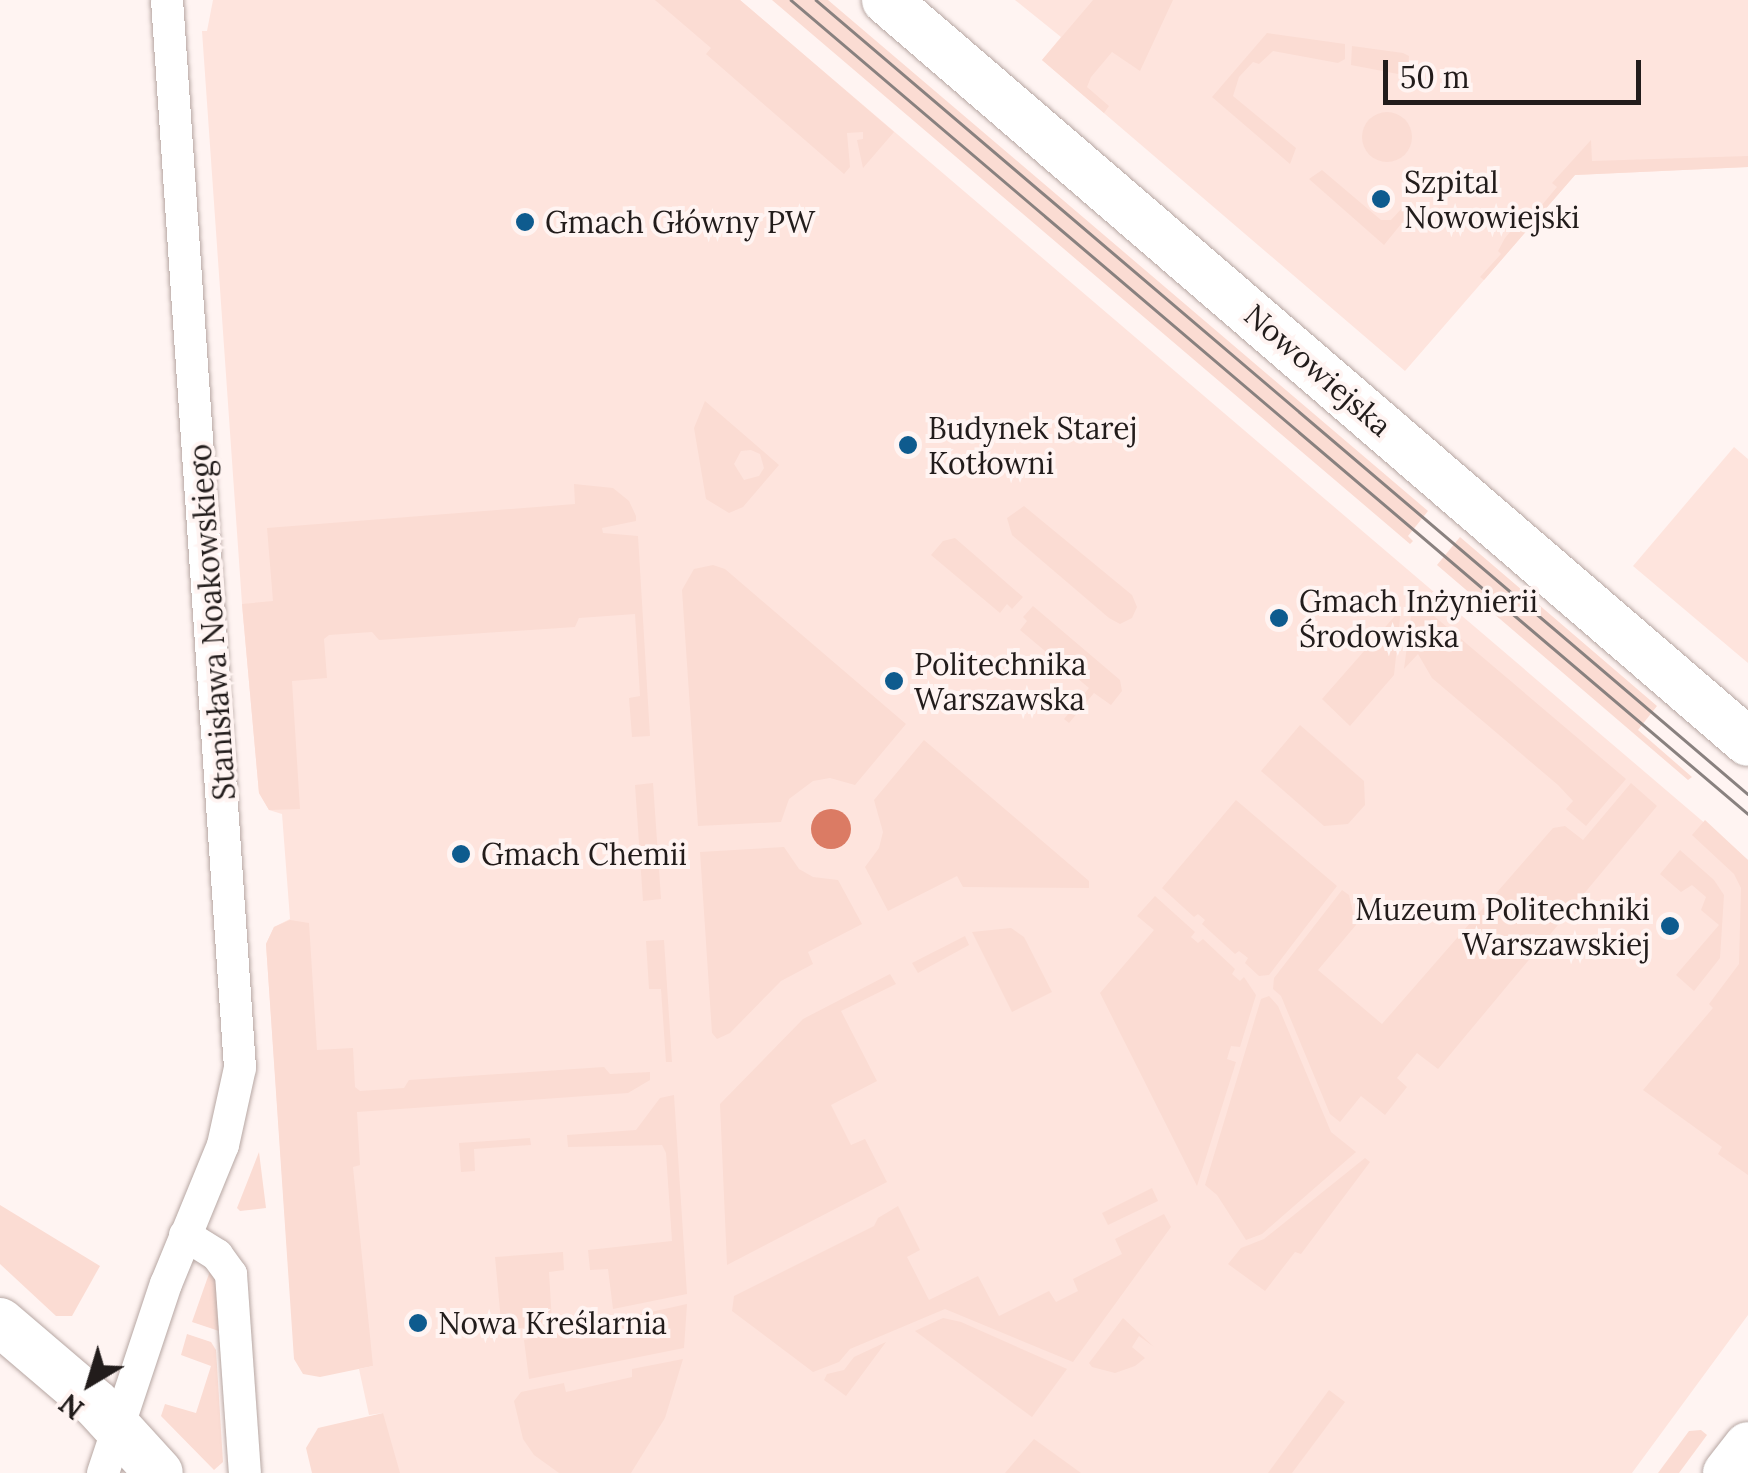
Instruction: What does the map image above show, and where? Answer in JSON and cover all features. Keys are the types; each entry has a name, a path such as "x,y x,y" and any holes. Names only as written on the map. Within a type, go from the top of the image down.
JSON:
{"street":[{"name":"Stanisława Noakowskiego","path":"104,1473 185,1235 227,1134 240,1051 167,0"},
{"name":"Nowowiejska","path":"886,0 1748,742"},
{"path":"185,1235 217,1254 231,1274 245,1473"},
{"path":"0,1322 54,1373 96,1404 159,1473"},
{"path":"1727,1473 1748,1446"}],"shaded area":[{"name":"Politechnika Warszawska","path":"213,0 740,0 1748,860 1748,1315 1632,1473 348,1473 383,1413 369,1415 359,1369 373,1366 289,1277 266,944 274,927 290,919 282,814 269,810 259,793 242,604 202,31 207,31"},
{"path":"655,0 740,0 894,132 863,168 857,140 863,139 863,132 847,133 850,167 844,174 706,54 711,48"},
{"path":"772,0 828,0 1428,511 1408,536 1413,541 1410,544"},
{"name":"Szpital Nowowiejski","path":"1015,0 1748,0 1748,167 1575,175 1405,371 1042,60 1061,37"},
{"path":"1093,0 1173,0 1140,71 1112,52 1091,77 1087,87 1109,106 1104,113 1042,60"},
{"path":"1267,33 1345,44 1345,59 1338,63 1273,51 1259,64 1253,62 1239,77 1233,96 1296,148 1290,164 1212,97"},
{"path":"1352,46 1403,53 1409,56 1408,68 1398,74 1351,65"},
{"path":"1387,112 1405,119 1412,137 1405,155 1387,162 1369,155 1362,137 1369,119"},
{"path":"1591,140 1592,161 1748,156 1748,167 1575,175 1484,280 1480,277 1501,254 1498,251 1505,238 1515,226 1521,230 1557,187 1552,183"},
{"path":"1322,170 1381,220 1391,220 1404,206 1414,208 1384,245 1309,179"},
{"path":"705,401 779,465 743,507 729,513 706,499 694,428","holes":["741,451 760,454 764,468 759,476 744,480 734,464"]},
{"path":"1734,447 1748,459 1748,663 1633,566"},
{"path":"574,484 613,488 629,501 636,516 636,521 602,528 603,533 638,536 650,736 632,737 629,698 640,696 635,614 579,618 575,627 379,640 372,632 329,635 324,639 327,678 292,681 300,809 269,810 259,793 242,604 273,601 267,528 575,504"},
{"path":"1024,506 1132,595 1137,607 1132,618 1120,624 1109,618 1012,535 1007,518"},
{"path":"1460,537 1657,706 1638,730 1692,777 1688,780 1437,565"},
{"path":"955,538 1023,597 1012,609 1007,604 1000,613 931,555 943,541"},
{"path":"713,565 725,569 906,724 855,785 830,778 813,781 789,799 781,822 698,826 682,590 694,569"},
{"path":"1421,605 1626,779 1586,826 1566,809 1573,801 1558,785 1432,678 1418,654 1404,669 1412,608"},
{"path":"1033,606 1120,680 1122,691 1111,705 1094,693 1069,723 1064,719 1089,688 1020,630 1027,621 1023,617"},
{"path":"1401,609 1394,675 1350,726 1322,699"},
{"path":"1300,725 1364,781 1365,805 1348,824 1324,826 1261,771"},
{"path":"924,740 1089,881 1089,888 963,887 957,876 888,911 865,867 879,848 883,832 874,800"},
{"path":"653,783 661,899 643,901 635,785"},
{"path":"1631,783 1657,806 1438,1069 1417,1053 1397,1078 1407,1087 1385,1115 1361,1096 1340,1122 1330,1114 1281,996 1273,989 1274,978 1342,890 1349,895 1356,925 1318,970 1382,1024 1553,828 1565,826 1583,840"},
{"path":"1236,800 1337,886 1269,975 1259,976 1245,963 1248,958 1239,951 1235,954 1202,924 1205,920 1198,914 1194,917 1162,888"},
{"path":"831,809 845,815 851,829 845,843 831,849 817,843 811,829 817,815"},
{"path":"1705,820 1748,860 1748,1175 1718,1154 1722,1147 1643,1090 1713,1008 1709,1004 1739,964 1741,888 1734,874 1692,835"},
{"path":"784,847 799,869 813,877 838,880 862,924 808,952 813,964 781,981 730,1033 717,1039 712,1033 700,852"},
{"path":"1680,850 1714,880 1724,895 1720,958 1694,991 1676,975 1719,925 1701,910 1706,897 1692,885 1681,892 1660,874"},
{"path":"1155,896 1195,932 1191,937 1198,943 1203,939 1235,969 1232,974 1240,981 1244,977 1256,995 1240,1047 1231,1046 1227,1059 1236,1062 1197,1186 1100,993 1154,930 1137,916"},
{"path":"290,920 309,923 317,1050 353,1048 355,1087 360,1091 404,1088 409,1080 604,1067 610,1074 650,1072 650,1080 628,1093 357,1112 360,1165 353,1167 373,1366 320,1377 303,1374 294,1359 266,944 274,927"},
{"path":"1011,928 1024,937 1052,992 1012,1012 972,932"},
{"path":"965,936 969,945 918,973 912,963"},
{"path":"664,940 672,1062 666,1062 661,989 649,989 646,941"},
{"path":"890,974 896,984 841,1011 877,1081 831,1105 851,1145 865,1139 887,1182 727,1265 720,1104 803,1019"},
{"path":"1269,996 1278,1006 1331,1132 1356,1152 1262,1234 1246,1240 1217,1195 1205,1185 1261,999"},
{"path":"674,1095 687,1294 613,1309 608,1269 590,1270 588,1250 672,1241 666,1153 662,1145 568,1147 567,1135 636,1130 660,1098"},
{"path":"530,1138 531,1145 474,1149 475,1171 461,1172 459,1143"},
{"path":"259,1152 266,1208 240,1211 237,1208"},
{"path":"1365,1158 1370,1162 1301,1254 1295,1252 1265,1291 1228,1264 1241,1248 1264,1239"},
{"path":"1152,1188 1158,1201 1108,1225 1102,1213"},
{"path":"0,1205 100,1266 72,1316 56,1316 0,1264"},
{"path":"898,1206 920,1250 907,1257 929,1300 978,1276 999,1316 1049,1291 1056,1302 1078,1291 1073,1279 1122,1254 1115,1239 1164,1214 1171,1227 1073,1362 945,1309 850,1349 839,1362 813,1372 732,1311 734,1296 874,1226 878,1218"},
{"path":"563,1252 564,1270 549,1272 552,1322 502,1332 495,1257"},
{"path":"211,1268 216,1273 219,1331 192,1322"},
{"path":"687,1304 684,1348 529,1379 524,1340"},
{"path":"943,1318 961,1322 1067,1369 1032,1417 915,1331"},
{"path":"1123,1318 1154,1347 1139,1336 1132,1347 1145,1358 1135,1366 1115,1373 1092,1367 1089,1363"},
{"path":"187,1334 211,1342 216,1350 223,1462 214,1470 161,1416 165,1404 196,1413 211,1366 181,1355"},
{"path":"886,1342 846,1396 824,1380 827,1374 844,1370 854,1357"},
{"path":"683,1359 665,1418 631,1473 559,1473 534,1455 523,1439 514,1401 521,1392 564,1383 566,1392 632,1377 632,1369"},
{"path":"1329,1390 1345,1402 1292,1473 1268,1473"},
{"path":"383,1413 400,1473 312,1473 306,1448 318,1428"},
{"path":"1701,1430 1707,1435 1679,1473 1658,1473 1689,1431"},
{"path":"1034,1439 1081,1473 1005,1473"}],"tram line":[{"path":"791,0 1748,814"},
{"path":"816,0 1748,794"}],"place":[{"name":"Szpital Nowowiejski","path":"1381,199"},
{"name":"Gmach Główny PW","path":"525,222"},
{"name":"Budynek Starej Kotłowni","path":"908,445"},
{"name":"Gmach Inżynierii Środowiska","path":"1279,618"},
{"name":"Politechnika Warszawska","path":"894,681"},
{"name":"Gmach Chemii","path":"461,854"},
{"name":"Muzeum Politechniki Warszawskiej","path":"1670,926"},
{"name":"Nowa Kreślarnia","path":"418,1323"}]}
